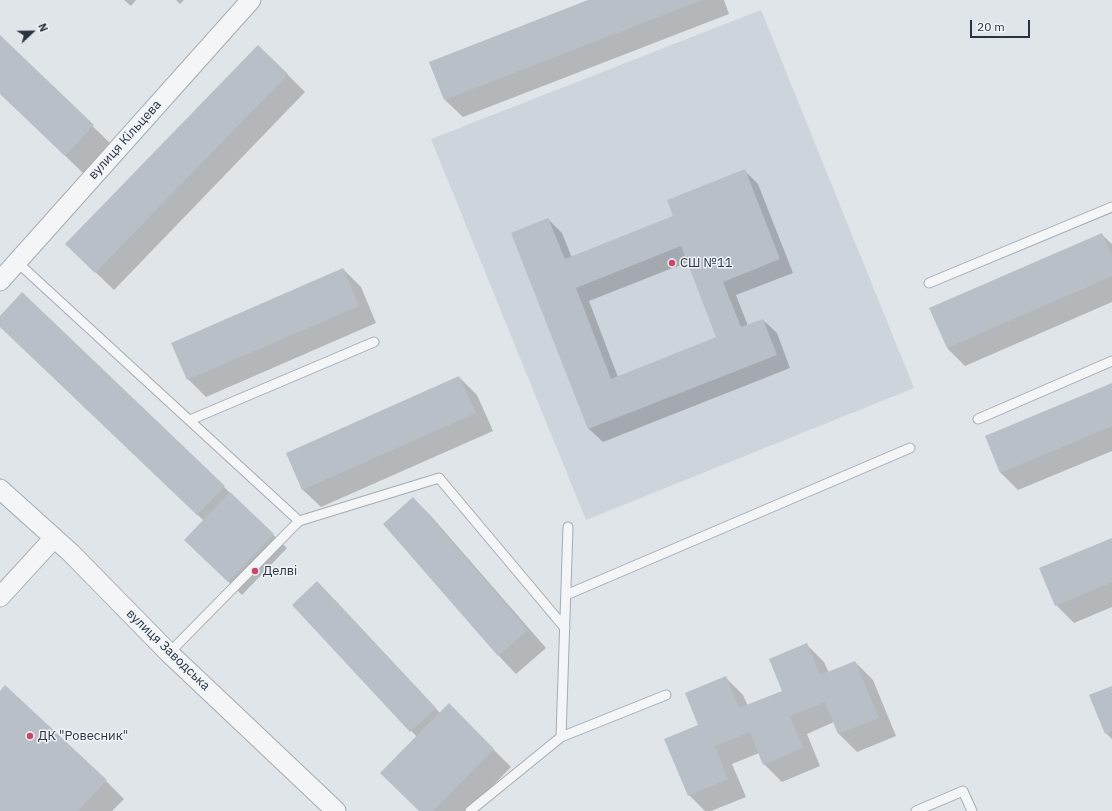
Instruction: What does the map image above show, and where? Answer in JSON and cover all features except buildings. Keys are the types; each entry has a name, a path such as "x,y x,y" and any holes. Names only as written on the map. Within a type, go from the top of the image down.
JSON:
{"street":[{"name":"вулиця Кільцева","path":"0,281 251,0"},
{"name":"вулиця Заводська","path":"0,489 71,554 169,653 336,811"},
{"path":"0,597 54,538"}],"lane":[{"path":"929,283 1112,207"},
{"path":"17,262 299,521"},
{"path":"190,420 374,342"},
{"path":"978,419 1112,361"},
{"path":"566,595 910,448"},
{"path":"169,653 299,521 439,478 565,628"},
{"path":"561,737 568,527"},
{"path":"470,811 561,737 666,695"},
{"path":"916,811 963,791 972,811"}],"shaded area":[{"name":"СШ №11","path":"761,10 914,388 586,520 431,139"}],"place":[{"name":"СШ №11","path":"672,263"},
{"name":"Делвi","path":"255,571"},
{"name":"ДК \"Ровесник\"","path":"30,736"}]}
